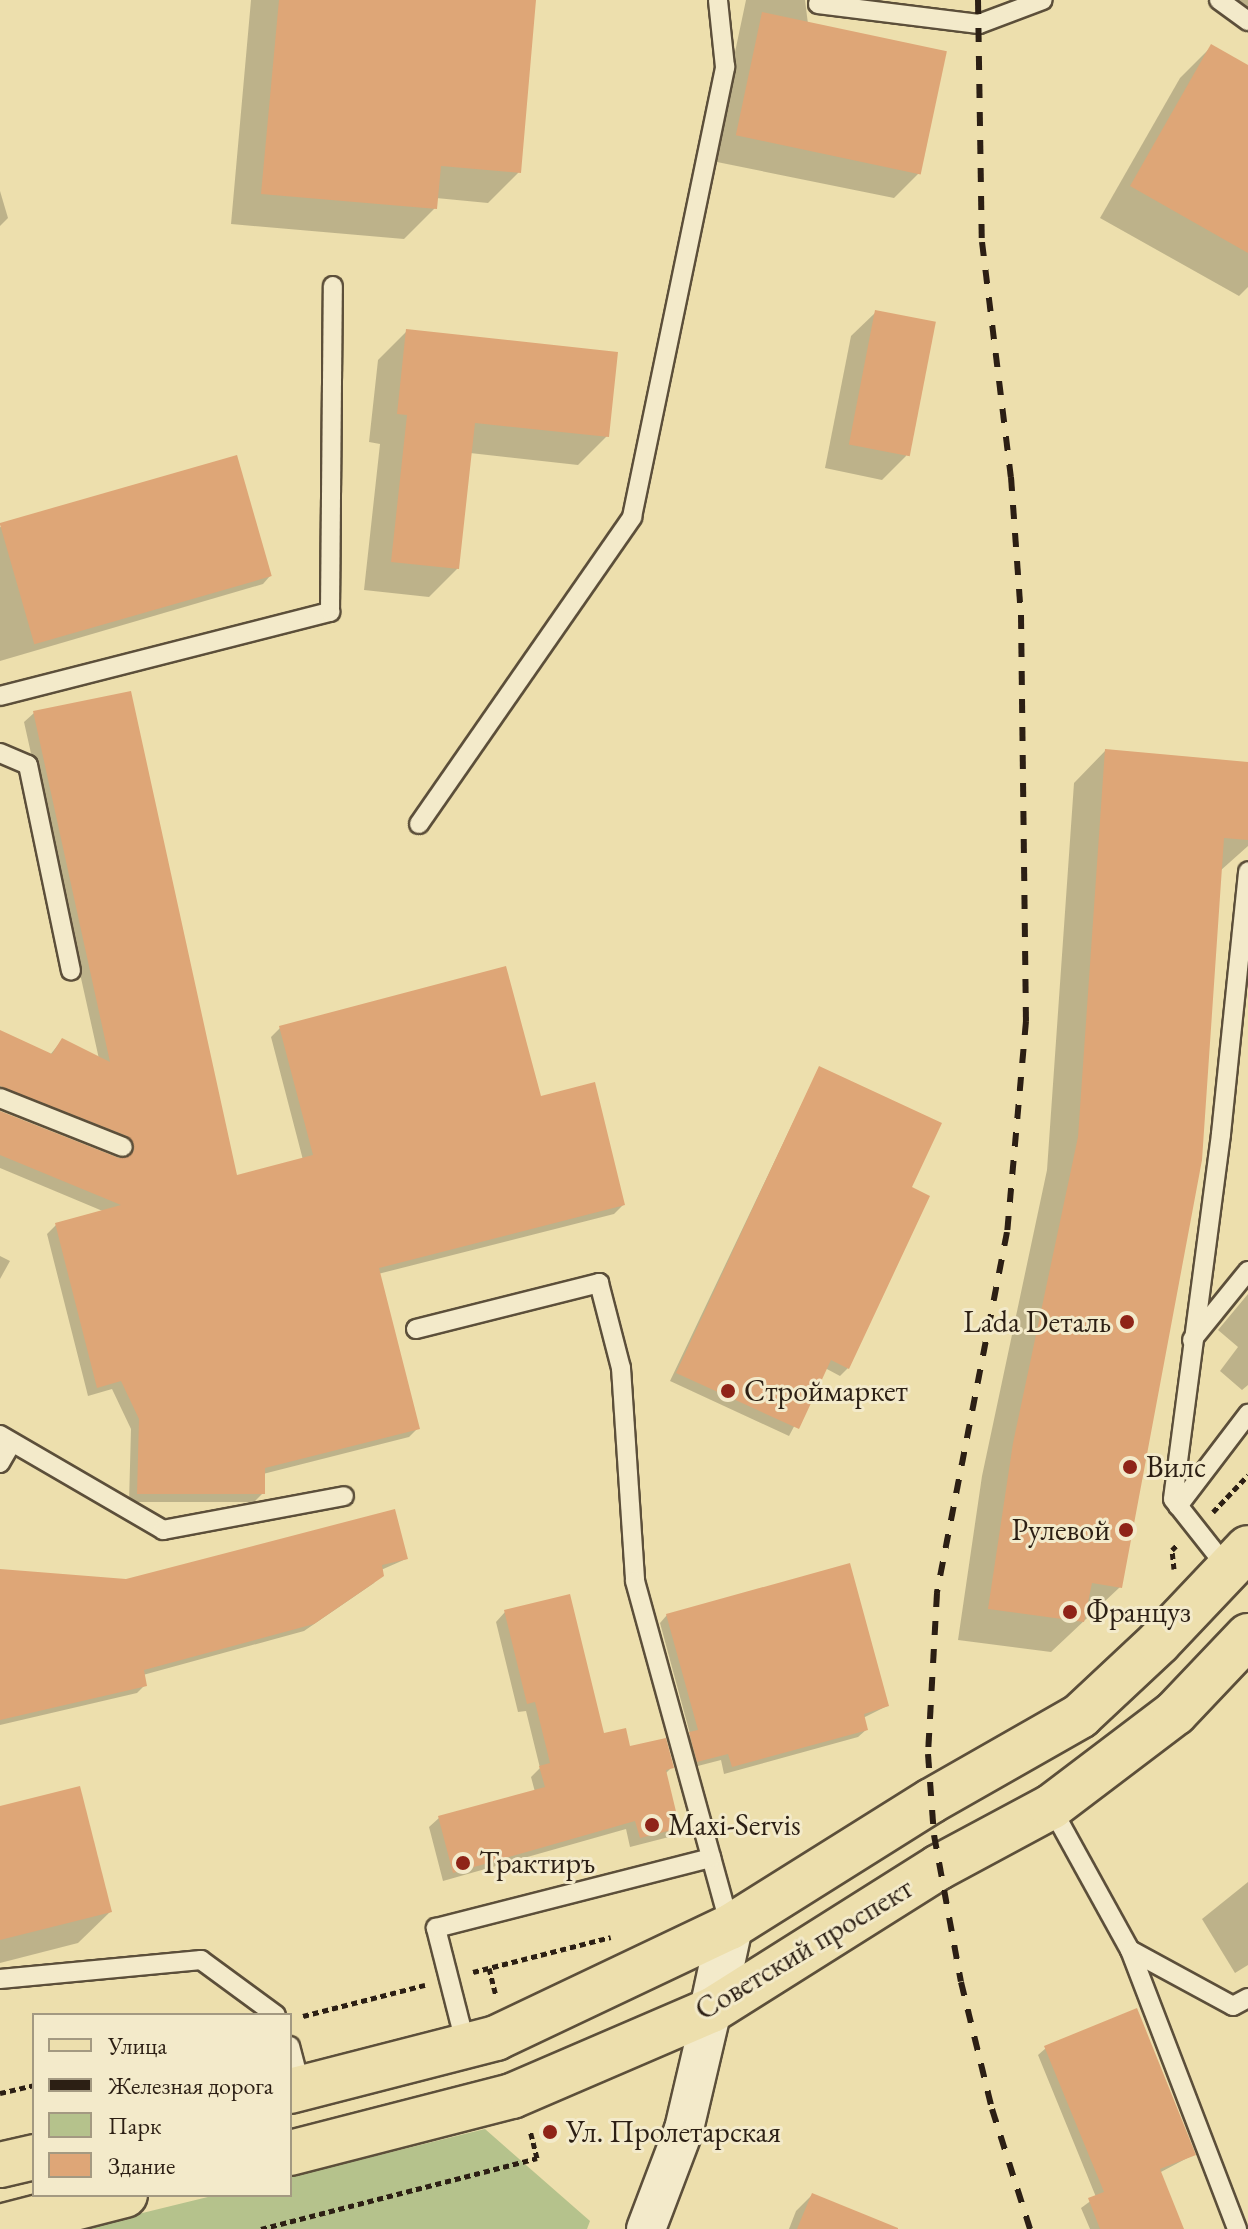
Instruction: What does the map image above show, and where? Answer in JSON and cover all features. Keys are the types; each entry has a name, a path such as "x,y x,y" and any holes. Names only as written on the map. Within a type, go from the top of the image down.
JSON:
{"main road":[{"name":"Советский проспект","path":"295,2090 496,2038 730,1927 931,1801 1080,1716 1238,1559"},
{"name":"Советский проспект","path":"292,2152 512,2096 712,2010 939,1867 1051,1807 1117,1761 1175,1713 1248,1636"},
{"path":"712,2010 730,1927"},
{"path":"0,2165 32,2157"},
{"path":"0,2227 117,2197"}],"street":[{"path":"646,2229 684,2129 712,2010"}],"lane":[{"path":"419,824 632,517 725,67 718,0"},
{"path":"818,4 979,24 1043,0"},
{"path":"1219,0 1248,21"},
{"path":"0,696 330,612 333,286"},
{"path":"0,753 28,765 71,971"},
{"path":"1238,1559 1195,1528 1173,1499 1190,1342 1221,1134 1248,871"},
{"path":"0,1098 123,1147"},
{"path":"1190,1342 1248,1271"},
{"path":"416,1329 599,1283 621,1368 635,1581 730,1927"},
{"path":"1178,1506 1248,1414"},
{"path":"0,1463 5,1440 163,1530 344,1496"},
{"path":"1051,1807 1130,1950 1237,2229"},
{"path":"466,2046 436,1928 711,1858"},
{"path":"1130,1950 1233,2006 1248,1998"},
{"path":"0,1979 201,1960 273,2013"},
{"path":"292,2064 295,2090"}],"path":[{"path":"1174,1576 1172,1550 1248,1475"},
{"path":"292,2018 621,1934"},
{"path":"0,2093 32,2085"},
{"path":"261,2229 537,2158"}],"green space":[{"path":"485,2129 590,2221 587,2229 77,2229 208,2197 292,2197 292,2177"}],"building":[{"path":"279,0 536,0 521,173 441,166 437,209 261,194"},
{"path":"762,12 947,51 921,175 736,135"},
{"path":"1211,44 1248,65 1248,253 1130,186"},
{"path":"875,310 936,322 910,456 849,444"},
{"path":"406,329 618,352 609,437 475,423 459,569 391,562 407,415 397,414"},
{"path":"237,455 272,576 34,644 0,523"},
{"path":"131,691 237,1175 313,1155 279,1026 506,966 541,1096 595,1082 625,1205 379,1268 420,1429 265,1468 265,1494 137,1494 139,1419 121,1381 97,1388 55,1223 121,1205 0,1155 0,1111 119,1158 134,1151 127,1136 0,1086 0,1030 52,1054 62,1038 110,1062 33,711"},
{"path":"1105,749 1248,762 1248,840 1224,838 1202,1160 1122,1588 1092,1583 1084,1622 988,1609 1013,1443 1078,1137"},
{"path":"819,1066 942,1123 912,1187 930,1196 849,1369 831,1360 799,1429 676,1373"},
{"path":"395,1509 408,1559 382,1565 384,1576 314,1624 144,1670 147,1686 0,1720 0,1569 126,1579"},
{"path":"850,1563 889,1706 864,1714 868,1730 732,1767 728,1754 697,1762 689,1732 698,1730 666,1614"},
{"path":"570,1594 604,1733 626,1728 630,1746 666,1738 674,1768 666,1770 680,1828 640,1838 635,1821 453,1873 438,1816 545,1787 539,1766 550,1763 535,1702 527,1704 504,1610"},
{"path":"80,1786 112,1912 0,1940 0,1806"},
{"path":"1137,2008 1196,2155 1160,2169 1184,2229 1100,2229 1088,2198 1104,2192 1044,2046"},
{"path":"812,2193 898,2228 898,2229 797,2229"}],"railway":[{"path":"978,0 982,242 1011,477 1021,615 1026,1021 1007,1232 937,1593 928,1754 934,1835 961,1982 992,2109 1030,2229"}],"place":[{"name":"Lada Dеталь","path":"1127,1322"},
{"name":"Строймаркет","path":"728,1391"},
{"name":"Вилс","path":"1130,1467"},
{"name":"Рулевой","path":"1126,1530"},
{"name":"Француз","path":"1070,1612"},
{"name":"Maxi-Servis","path":"652,1825"},
{"name":"Трактиръ","path":"463,1863"},
{"name":"Ул. Пролетарская","path":"550,2132"}]}
